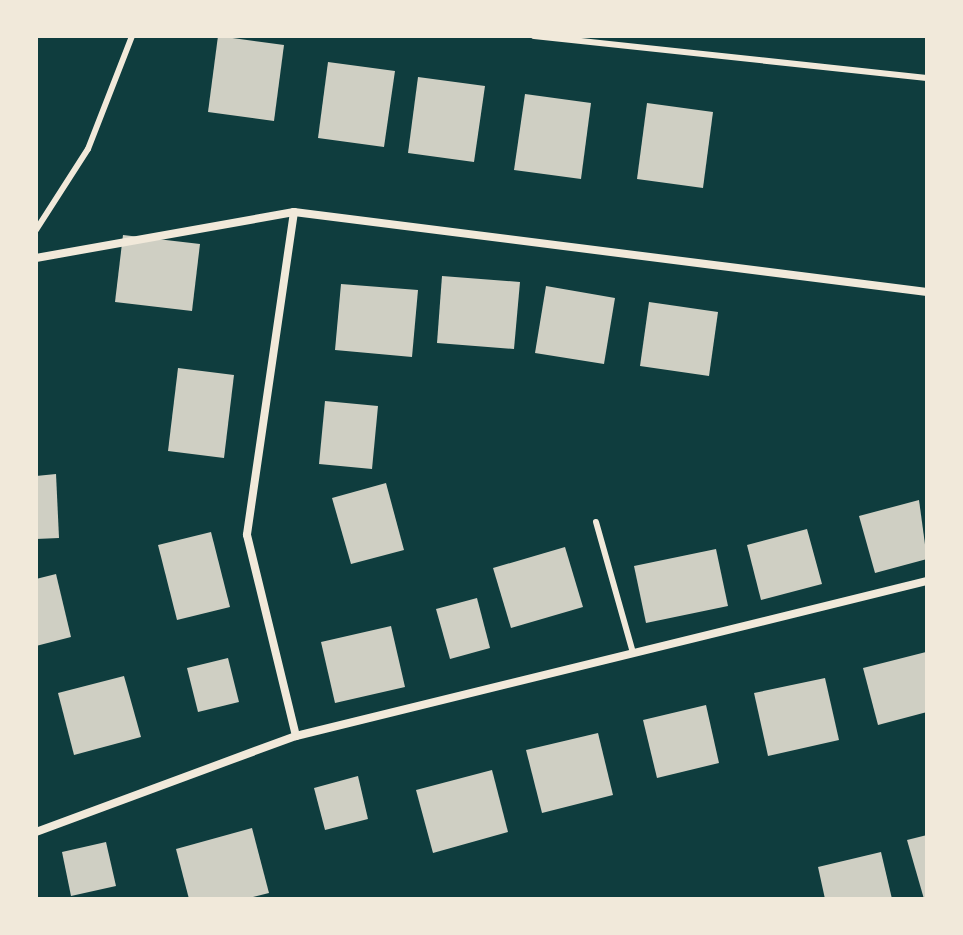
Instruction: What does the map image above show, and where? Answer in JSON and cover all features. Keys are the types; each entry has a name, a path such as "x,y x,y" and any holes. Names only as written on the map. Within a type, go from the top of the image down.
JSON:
{"street":[{"path":"36,258 294,212 927,292"},
{"path":"294,212 247,535 296,736"},
{"path":"36,832 296,736 927,581"}],"lane":[{"path":"36,230 88,149 132,36"},
{"path":"534,36 927,78"},
{"path":"596,522 633,653"}],"building":[{"path":"218,36 284,45 274,121 208,112"},
{"path":"328,62 395,71 384,147 318,138"},
{"path":"418,77 485,86 474,162 408,153"},
{"path":"525,94 591,103 581,179 514,170"},
{"path":"647,103 713,112 703,188 637,179"},
{"path":"123,235 200,244 192,311 115,302"},
{"path":"442,276 520,282 514,349 437,343"},
{"path":"341,284 418,290 412,357 335,350"},
{"path":"546,286 615,298 604,364 535,353"},
{"path":"649,302 718,312 709,376 640,366"},
{"path":"178,368 234,375 224,458 168,451"},
{"path":"325,401 378,406 372,469 319,464"},
{"path":"56,474 59,538 36,539 36,476"},
{"path":"386,483 404,550 351,564 332,498"},
{"path":"919,500 927,559 875,573 859,516"},
{"path":"807,529 822,584 761,600 747,545"},
{"path":"211,532 230,607 177,620 158,545"},
{"path":"565,547 583,607 511,628 493,568"},
{"path":"716,549 728,606 646,623 634,566"},
{"path":"56,574 71,637 36,646 36,579"},
{"path":"477,598 490,648 450,659 436,609"},
{"path":"391,626 405,687 335,703 321,642"},
{"path":"926,652 927,712 878,725 863,668"},
{"path":"228,658 239,702 198,712 187,668"},
{"path":"124,676 141,737 74,755 58,693"},
{"path":"825,678 839,740 768,756 754,693"},
{"path":"706,705 719,763 657,778 643,720"},
{"path":"598,733 613,795 542,813 526,750"},
{"path":"492,770 508,832 433,853 416,790"},
{"path":"358,776 368,819 325,830 314,788"},
{"path":"252,828 269,893 245,899 189,899 176,849"},
{"path":"927,835 927,899 924,899 907,840"},
{"path":"106,842 116,886 71,896 62,852"},
{"path":"881,852 892,899 825,899 818,867"}]}
